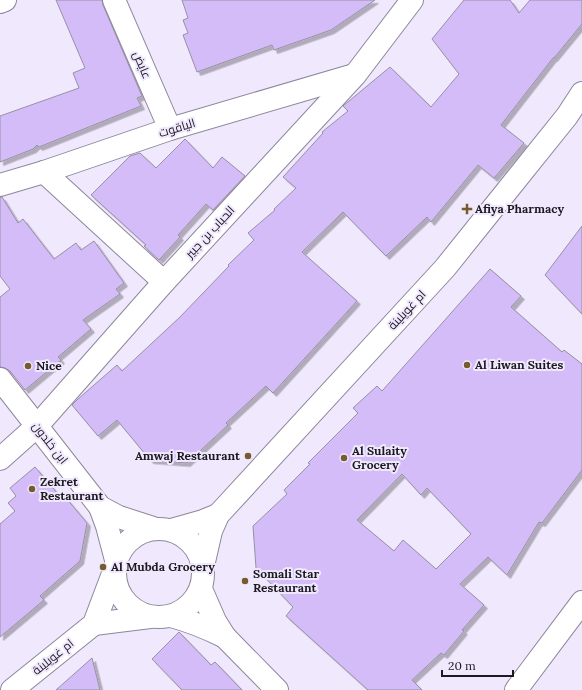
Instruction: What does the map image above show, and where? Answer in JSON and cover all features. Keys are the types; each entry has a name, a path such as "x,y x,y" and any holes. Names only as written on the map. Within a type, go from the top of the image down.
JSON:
{"street":[{"path":"0,2 5,0"},
{"name":"عايض","path":"114,0 170,129"},
{"name":"الحباب بن جبير","path":"0,458 37,426 164,282 355,75 412,0"},
{"name":"الياقوت","path":"0,185 44,172 170,129 355,75"},
{"name":"ام غويلينة","path":"203,566 211,531 218,514 445,268 567,116 582,93"},
{"path":"44,172 164,282"},
{"name":"ابن خلدون","path":"0,379 100,507 115,565"},
{"name":"ابن خلدون","path":"100,507 119,517 162,529"},
{"name":"ام غويلينة","path":"162,529 203,521 218,514"},
{"path":"162,529 186,538 197,550 203,566 204,578 201,589 189,606 160,616 94,624 115,565 124,545 136,534 162,529"},
{"path":"115,565 116,586 123,600 135,611 189,620 225,637"},
{"path":"201,589 225,637 277,690"},
{"path":"516,690 582,602"},
{"name":"ام غويلينة","path":"12,690 94,624"}],"building":[{"path":"56,0 102,0 142,96 137,98 141,106 39,147 37,145 33,149 0,162 0,116 79,88 73,73 85,68"},
{"path":"182,0 375,0 331,30 274,50 272,45 197,72 183,35 188,33 183,20 188,18"},
{"path":"464,0 510,0 519,13 530,0 582,0 582,24 553,58 501,125 524,143 494,178 478,165 431,222 427,217 386,256 343,212 302,252 357,301 273,393 266,386 226,423 228,425 187,463 150,460 117,420 98,436 72,405 117,365 122,371 180,317 229,266 228,265 254,240 248,233 275,210 274,209 296,188 283,177 323,133 322,132 348,111 343,106 390,67 431,107 459,74 432,39"},
{"path":"185,139 213,168 222,157 245,176 213,210 206,204 178,235 180,237 159,260 144,246 146,245 91,195 130,156 140,153 156,168"},
{"path":"0,197 2,197 18,223 23,219 54,259 76,243 81,250 94,241 124,283 116,289 120,294 83,320 91,329 58,357 61,360 25,390 10,371 0,367 0,297 10,289 0,276"},
{"path":"582,226 582,314 545,275"},
{"path":"490,269 521,296 511,307 562,352 564,350 582,364 582,470 542,523 539,522 507,575 488,557 460,584 484,605 462,630 464,631 444,655 441,653 412,680 422,690 368,690 286,616 293,607 256,568 253,526 287,494 284,490 310,464 308,463 358,413 353,408 377,386 382,391","holes":["402,474 421,495 427,488 471,534 436,569 403,540 394,551 357,520"]},
{"path":"35,467 63,500 66,498 87,523 80,561 40,596 44,600 0,637 0,524 15,511 8,503 16,496 10,488"},
{"path":"179,632 211,665 215,662 242,690 182,690 152,659"},
{"path":"92,658 100,690 56,690"}],"place":[{"name":"Afiya Pharmacy","path":"467,209"},
{"name":"Al Liwan Suites","path":"467,365"},
{"name":"Nice","path":"28,366"},
{"name":"Amwaj Restaurant","path":"248,456"},
{"name":"Al Sulaity Grocery","path":"344,458"},
{"name":"Zekret Restaurant","path":"32,489"},
{"name":"Al Mubda Grocery","path":"103,567"},
{"name":"Somali Star Restaurant","path":"245,581"}]}
